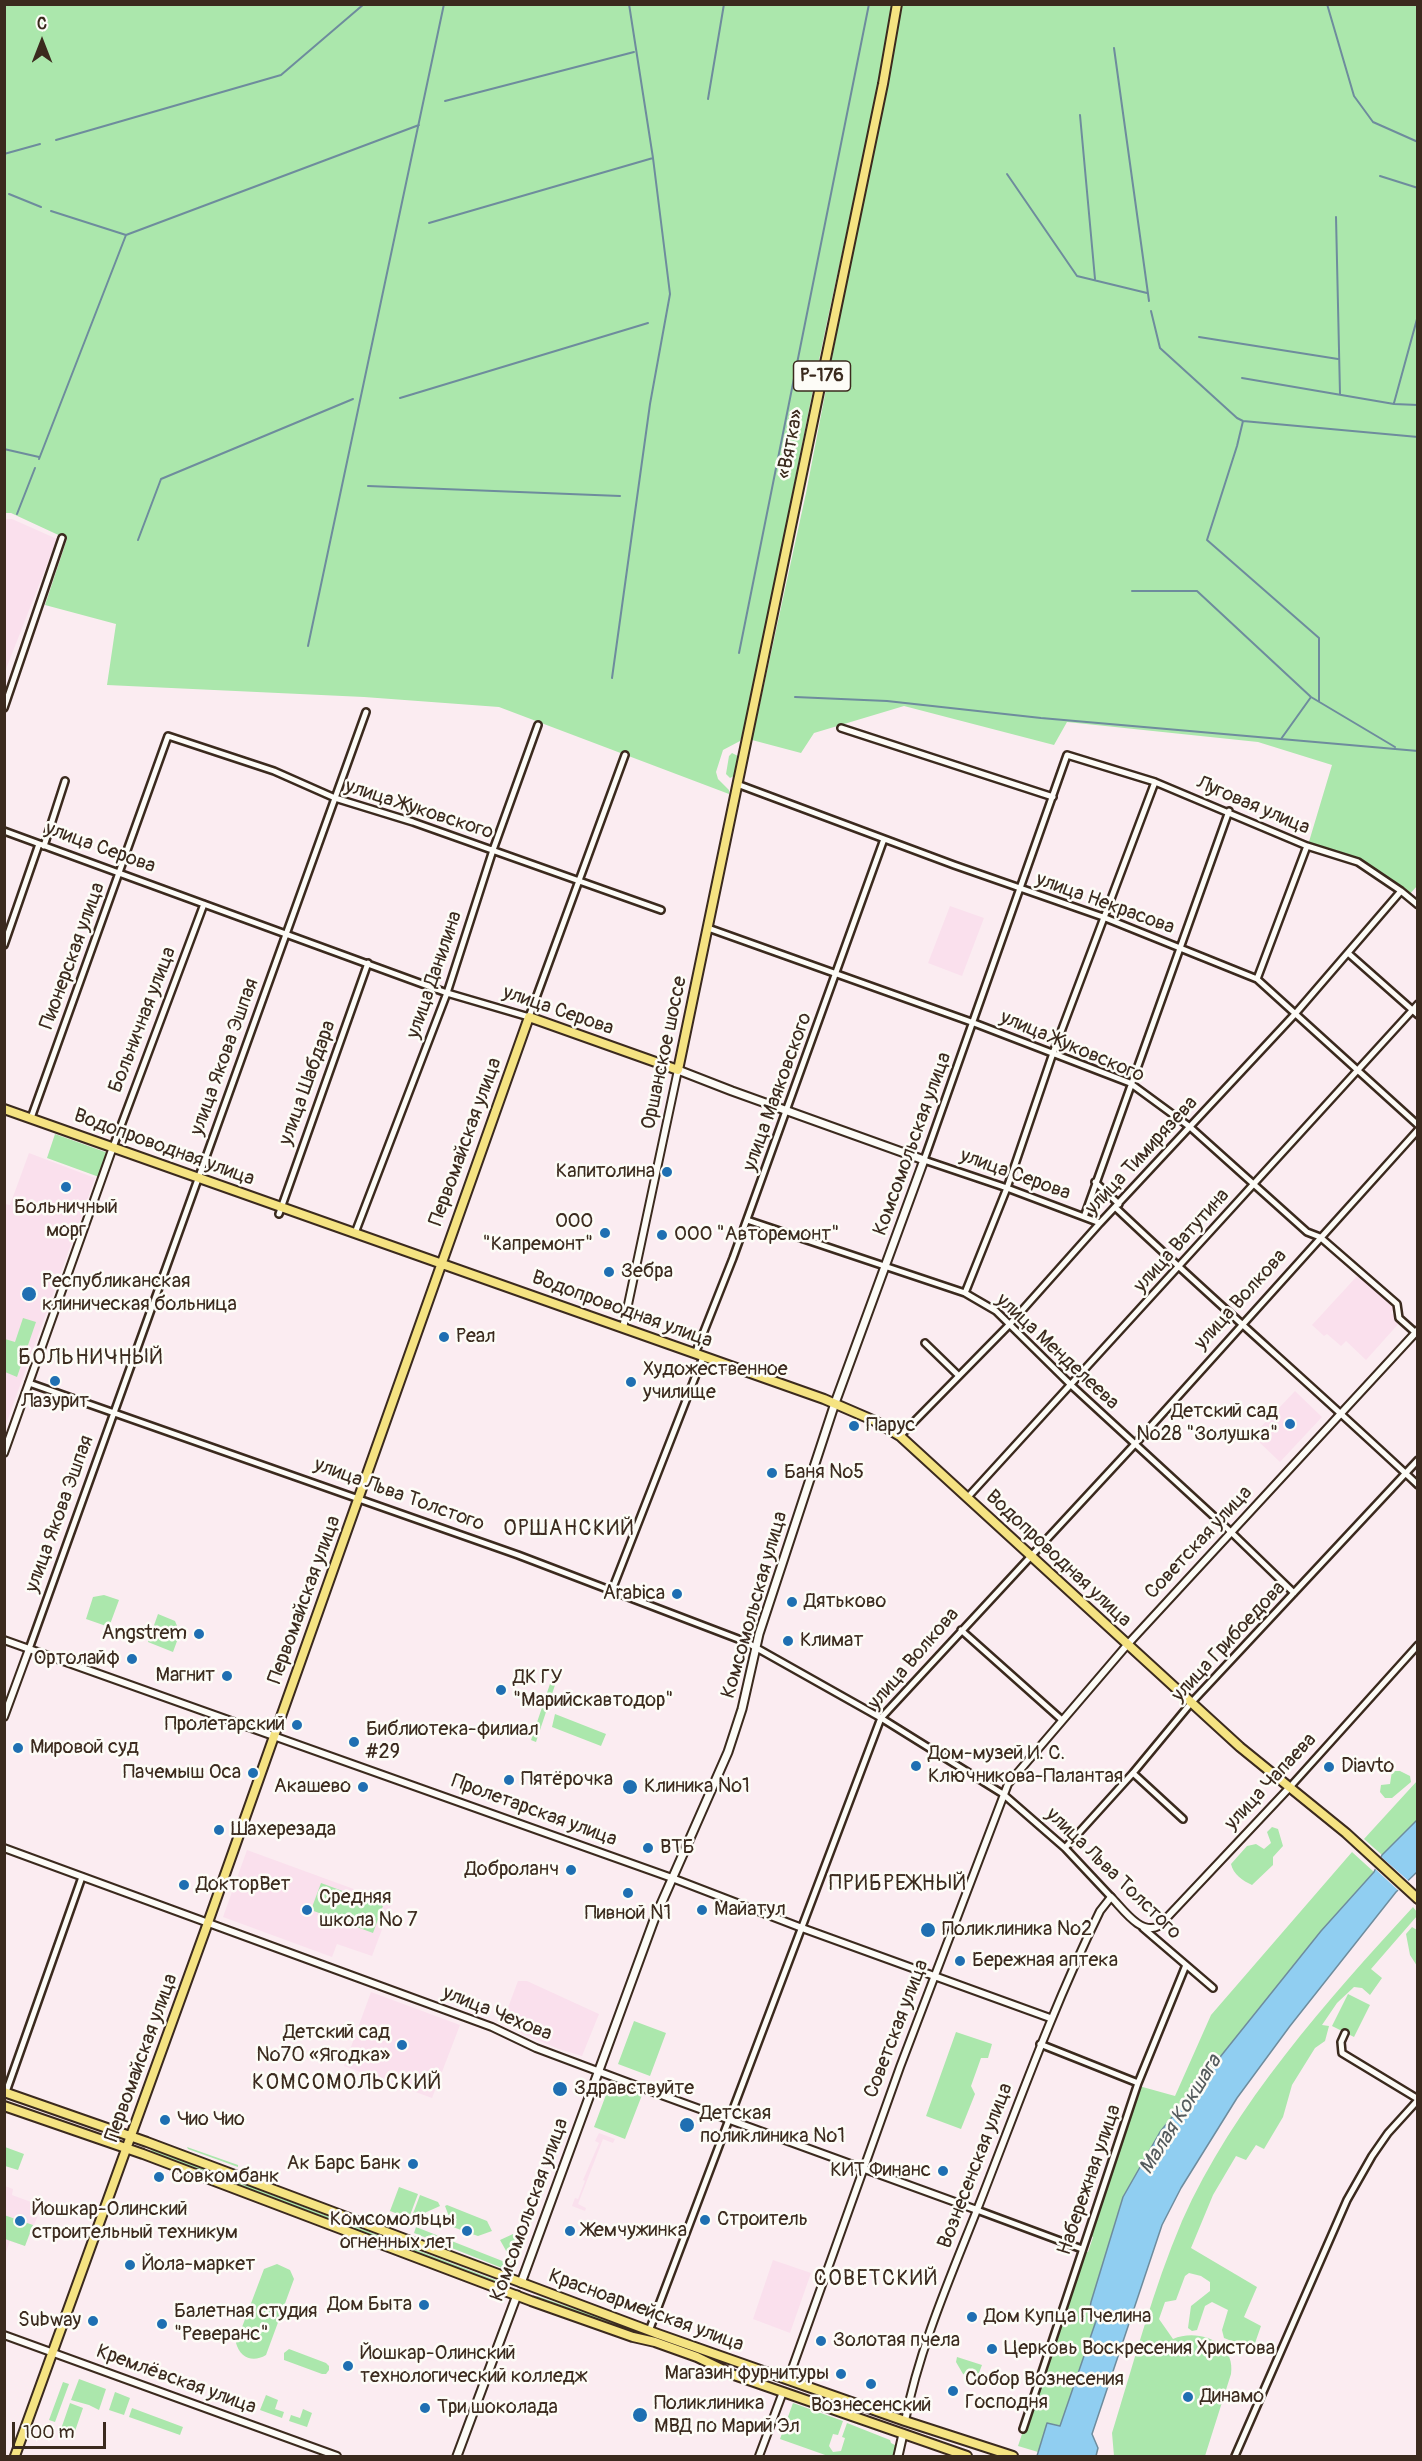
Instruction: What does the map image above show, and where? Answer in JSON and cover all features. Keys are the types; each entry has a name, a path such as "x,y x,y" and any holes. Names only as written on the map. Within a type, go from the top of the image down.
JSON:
{"main road":[{"name":"«Вятка»","path":"737,784 883,84 897,4"},
{"name":"Оршанское шоссе","path":"678,1070 737,784"},
{"name":"улица Серова","path":"529,1017 924,1160"},
{"name":"Первомайская улица","path":"15,2457 208,1923 529,1017"},
{"name":"Водопроводная улица","path":"4,1109 199,1178 280,1210 355,1233 835,1403 875,1421 900,1436 1240,1747 1346,1833 1418,1899"},
{"name":"Комсомольская улица","path":"458,2457 654,1920 728,1752 742,1709 756,1647 835,1403 924,1160"},
{"name":"Красноармейская улица","path":"5,2092 131,2136 649,2331 1013,2457"},
{"name":"Красноармейская улица","path":"4,2106 127,2149 783,2392 967,2457"},
{"name":"улица Волкова","path":"646,2340 649,2331"},
{"name":"Советская улица","path":"783,2392 788,2380"},
{"name":"Вознесенская улица","path":"898,2457 905,2421"}],"street":[{"path":"4,708 62,538"},
{"name":"улица Якова Эшпая","path":"4,1717 366,712"},
{"name":"улица Данилина","path":"355,1233 447,993 493,850 538,725"},
{"path":"841,728 1053,796"},
{"name":"улица Жуковского","path":"168,736 274,771 335,798 413,822 661,910"},
{"name":"Пионерская улица","path":"31,1118 168,736"},
{"name":"Первомайская улица","path":"529,1017 625,755"},
{"name":"Комсомольская улица","path":"924,1160 1067,755"},
{"name":"Луговая улица","path":"1067,755 1155,782 1307,846 1358,862 1418,905"},
{"path":"4,945 65,781"},
{"path":"965,1293 1007,1188 1053,1053 1155,782"},
{"name":"улица Некрасова","path":"737,784 1103,917 1257,979 1358,1069 1418,1127"},
{"path":"1084,1217 1228,811"},
{"name":"улица Серова","path":"4,831 447,993 529,1017"},
{"name":"улица Маяковского","path":"695,1354 837,975 884,839"},
{"path":"1257,979 1307,846"},
{"name":"улица Тимирязева","path":"900,1436 1009,1325 1100,1223 1295,1014 1401,891"},
{"name":"Больничная улица","path":"4,1453 113,1147 204,904"},
{"name":"улица Жуковского","path":"708,928 974,1023 1130,1083 1190,1127 1307,1232 1320,1238 1397,1304 1399,1318 1417,1332"},
{"path":"1348,952 1418,1015"},
{"name":"улица Шабдара","path":"280,1210 368,963"},
{"name":"улица Ватутина","path":"967,1498 1418,1004"},
{"name":"Оршанское шоссе","path":"623,1328 678,1070"},
{"name":"улица Волкова","path":"649,2331 881,1718 1135,1444 1418,1127"},
{"name":"улица Серова","path":"924,1160 1100,1223"},
{"path":"1095,1182 1179,1267 1343,1413 1418,1485"},
{"name":"улица Менделеева","path":"747,1220 965,1293 996,1311 1071,1385 1294,1593"},
{"name":"Советская улица","path":"788,2380 863,2169 1003,1794 1016,1773 1127,1645 1417,1332"},
{"path":"925,1343 959,1376"},
{"path":"612,1590 704,1357"},
{"name":"улица Льва Толстого","path":"29,1383 359,1498 612,1590 756,1647 881,1718 1003,1794 1065,1848 1143,1928 1213,1988"},
{"name":"улица Грибоедова","path":"1065,1848 1133,1773 1191,1703 1418,1460"},
{"path":"962,1630 1062,1720"},
{"name":"Пролетарская улица","path":"4,1640 672,1878 1050,2018"},
{"name":"улица Чапаева","path":"1143,1928 1152,1930 1167,1920 1418,1645"},
{"path":"1133,1773 1183,1819"},
{"name":"улица Чехова","path":"4,1848 492,2027 536,2048 977,2210"},
{"path":"5,2092 82,1877"},
{"name":"Вознесенская улица","path":"905,2421 926,2346 1050,2018 1100,1911 1111,1897"},
{"name":"Набережная улица","path":"1023,2429 1138,2083 1186,1965"},
{"path":"1235,2457 1347,2200 1383,2141 1418,2099 1342,2053 1341,2042 1345,2033"},
{"path":"1040,2044 1138,2083"},
{"path":"977,2210 1082,2249"},
{"name":"Кремлёвская улица","path":"4,2335 337,2457"},
{"name":"Советская улица","path":"759,2457 783,2392"}],"shaded area":[{"path":"4,519 12,519 57,539 6,669"},
{"path":"950,906 984,918 962,976 928,963"},
{"name":"Республиканская клиническая больница","path":"29,1153 95,1178 5,1427 5,1204 10,1205"},
{"path":"1358,1275 1395,1308 1391,1313 1401,1321 1366,1360 1346,1341 1341,1346 1327,1334 1324,1336 1312,1325"},
{"name":"Детский сад №28 \"Золушка\"","path":"1295,1391 1322,1417 1280,1462 1259,1442 1258,1430"},
{"name":"Средняя школа № 7","path":"247,1850 392,1903 372,1956 337,1944 332,1957 223,1917"},
{"path":"518,1981 527,1981 599,2014 582,2056 523,2034 503,2021"},
{"name":"Детский сад №70 «Ягодка»","path":"371,1992 460,2025 432,2098 344,2066"},
{"path":"599,2133 615,2139 613,2143 603,2139 578,2204 586,2208 585,2211 572,2206 575,2198 578,2199 585,2181 583,2180 599,2143 595,2141"},
{"name":"Йошкар-Олинский строительный техникум","path":"5,2186 13,2189 12,2195 42,2206 25,2246 10,2241 5,2255"},
{"path":"773,2260 811,2273 790,2333 753,2319"}],"green space":[{"path":"4,5 894,5 743,734 740,741 723,750 716,772 718,779 729,790 729,794 499,707 364,697 107,685 116,624 45,605 67,539 11,513 5,513"},
{"path":"900,5 1417,5 1417,886 1409,895 1358,860 1308,845 1332,765 1258,742 1067,722 1054,745 904,706 814,733 801,753 752,740 806,493"},
{"path":"732,753 738,756 734,776 730,778 726,774 729,756"},
{"path":"55,1134 108,1153 99,1177 47,1158"},
{"path":"23,1318 36,1322 17,1377 5,1372 5,1339 15,1342"},
{"path":"104,1595 119,1600 109,1627 86,1619 93,1597"},
{"path":"158,1614 175,1621 180,1633 173,1652 148,1642"},
{"path":"552,1678 557,1679 536,1742 531,1740"},
{"path":"555,1714 606,1734 601,1746 552,1727"},
{"path":"1392,1771 1400,1771 1410,1776 1411,1782 1392,1798 1385,1798 1380,1792 1381,1785 1390,1784"},
{"path":"1417,1781 1417,1820 1382,1855 1364,1839"},
{"path":"1272,1827 1278,1829 1283,1846 1273,1857 1273,1865 1252,1885 1239,1877 1231,1864 1247,1846 1256,1844 1264,1849 1271,1843 1267,1832"},
{"path":"1352,1852 1374,1872 1321,1931 1160,2132 1123,2197 1091,2302 1097,2318 1060,2426 1047,2423 1038,2452 1018,2446 1083,2251 1088,2252 1093,2237 1088,2235 1139,2086 1175,2096 1211,2015"},
{"path":"321,1883 383,1906 373,1933 311,1910"},
{"path":"1413,1907 1417,1916 1371,1969 1382,1978 1370,1995 1362,1988 1354,1987 1337,2003 1322,2025 1329,2026 1325,2041 1315,2048 1292,2085 1283,2117 1264,2149 1256,2145 1246,2160 1236,2156 1213,2195 1191,2248 1257,2287 1244,2317 1261,2326 1254,2346 1249,2348 1224,2338 1222,2330 1228,2310 1212,2302 1205,2306 1197,2330 1192,2331 1188,2328 1191,2306 1210,2291 1210,2282 1201,2276 1189,2273 1185,2276 1176,2300 1165,2302 1159,2319 1173,2339 1193,2335 1213,2340 1228,2353 1231,2363 1231,2374 1205,2456 1114,2456 1112,2433 1153,2299 1182,2221 1203,2178 1255,2095 1285,2055 1348,1979"},
{"path":"1412,1927 1417,1930 1417,1966 1410,1955 1406,1934"},
{"path":"1348,1994 1370,2005 1354,2037 1332,2026"},
{"path":"634,2021 666,2033 650,2076 618,2064"},
{"path":"956,2032 992,2044 988,2058 981,2058 971,2086 975,2094 961,2129 926,2116"},
{"path":"610,2084 642,2095 625,2139 594,2127"},
{"path":"5,2147 24,2154 18,2170 5,2166"},
{"path":"187,2147 238,2165 238,2167 188,2149"},
{"path":"152,2149 498,2281 497,2283 151,2151"},
{"path":"399,2187 418,2194 409,2218 390,2211"},
{"path":"420,2195 438,2202 440,2206 411,2219"},
{"path":"445,2206 487,2221 492,2231 478,2236 472,2234 473,2230 463,2226 461,2230 453,2227"},
{"path":"4,2215 33,2225 25,2246 5,2239"},
{"path":"416,2227 505,2262 502,2268 414,2233"},
{"path":"513,2234 516,2238 509,2256 500,2240"},
{"path":"523,2234 524,2238 514,2266 512,2266 510,2264 520,2236"},
{"path":"277,2264 290,2270 294,2279 266,2355 256,2359 248,2358 236,2343 264,2269"},
{"path":"537,2296 636,2330 635,2332"},
{"path":"289,2349 326,2363 329,2370 326,2374 322,2374 284,2360 284,2353"},
{"path":"957,2357 982,2365 977,2378 963,2374 956,2362"},
{"path":"79,2379 106,2389 99,2410 71,2400"},
{"path":"63,2382 69,2384 55,2422 49,2420"},
{"path":"115,2392 130,2398 124,2415 109,2410"},
{"path":"266,2395 278,2400 275,2409 284,2412 282,2418 260,2410"},
{"path":"70,2403 83,2408 74,2434 61,2429"},
{"path":"793,2403 843,2421 838,2435 833,2434 829,2446 833,2452 841,2451 845,2438 842,2437 847,2423 890,2440 897,2446 893,2456 828,2456 780,2439"},
{"path":"132,2408 183,2427 180,2435 129,2417"},
{"path":"303,2409 312,2413 307,2427 289,2421 291,2415 300,2418"}],"water":[{"name":"Малая Кокшага","path":"1417,1820 1417,1872 1396,1892 1290,2026 1237,2098 1181,2188 1162,2225 1092,2434 1098,2448 1096,2456 1037,2456 1047,2423 1060,2426 1097,2318 1089,2314 1091,2302 1123,2197 1160,2132 1321,1931 1374,1872 1382,1855"}],"pier":[{"path":"1379,1855 1411,1883 1400,1892 1373,1867"}],"waterway":[{"path":"56,140 281,75 364,4"},
{"path":"308,646 444,4"},
{"path":"612,678 650,404 670,294 653,158 629,4"},
{"path":"708,99 724,4"},
{"path":"739,653 869,4"},
{"path":"1327,4 1354,96 1373,122 1418,142"},
{"path":"1114,48 1149,301"},
{"path":"445,101 634,52"},
{"path":"1080,115 1095,279"},
{"path":"51,211 126,235 419,125"},
{"path":"4,154 40,144"},
{"path":"429,223 653,158"},
{"path":"1007,174 1077,276 1147,293"},
{"path":"1380,176 1418,188"},
{"path":"9,194 41,207"},
{"path":"1336,217 1340,394"},
{"path":"39,459 126,235"},
{"path":"1151,311 1160,348 1243,421 1418,437"},
{"path":"1394,403 1417,319"},
{"path":"400,398 648,323"},
{"path":"1199,337 1338,359"},
{"path":"1242,378 1394,404 1418,405"},
{"path":"138,540 161,479 353,399"},
{"path":"1243,421 1207,540 1319,638 1319,701"},
{"path":"4,449 39,457"},
{"path":"17,514 35,468"},
{"path":"368,486 620,496"},
{"path":"1132,591 1197,591 1311,697 1395,747"},
{"path":"795,697 887,701 1041,718 1418,751"},
{"path":"1281,739 1311,697"}],"place":[{"name":"Капитолина","path":"667,1172"},
{"name":"Больничный морг","path":"66,1187"},
{"name":"ООО \"Капремонт\"","path":"605,1233"},
{"name":"ООО \"Авторемонт\"","path":"662,1235"},
{"name":"Зебра","path":"609,1272"},
{"name":"Республиканская клиническая больница","path":"29,1294"},
{"name":"Реал","path":"444,1337"},
{"name":"Лазурит","path":"55,1381"},
{"name":"Художественное училище","path":"631,1382"},
{"name":"Детский сад №28 \"Золушка\"","path":"1290,1424"},
{"name":"Парус","path":"854,1426"},
{"name":"Баня №5","path":"772,1473"},
{"name":"Arabica","path":"677,1594"},
{"name":"Дятьково","path":"792,1602"},
{"name":"Angstrem","path":"199,1634"},
{"name":"Климат","path":"788,1641"},
{"name":"Ортолайф","path":"132,1659"},
{"name":"Магнит","path":"227,1676"},
{"name":"ДК ГУ \"Марийскавтодор\"","path":"501,1690"},
{"name":"Пролетарский","path":"297,1725"},
{"name":"Библиотека-филиал #29","path":"354,1742"},
{"name":"Мировой суд","path":"18,1748"},
{"name":"Дом-музей И. С. Ключникова-Палантая","path":"916,1766"},
{"name":"Diavto","path":"1329,1767"},
{"name":"Пачемыш Оса","path":"253,1773"},
{"name":"Пятёрочка","path":"509,1780"},
{"name":"Акашево","path":"363,1787"},
{"name":"Клиника №1","path":"630,1787"},
{"name":"Шахерезада","path":"219,1830"},
{"name":"ВТБ","path":"648,1848"},
{"name":"Доброланч","path":"571,1870"},
{"name":"ДокторВет","path":"184,1885"},
{"name":"Пивной N1","path":"628,1893"},
{"name":"Средняя школа № 7","path":"307,1910"},
{"name":"Майатул","path":"702,1910"},
{"name":"Поликлиника №2","path":"928,1930"},
{"name":"Бережная аптека","path":"960,1961"},
{"name":"Детский сад №70 «Ягодка»","path":"402,2045"},
{"name":"Здравствуйте","path":"560,2089"},
{"name":"Чио Чио","path":"165,2120"},
{"name":"Детская поликлиника №1","path":"687,2125"},
{"name":"Ак Барс Банк","path":"413,2164"},
{"name":"КИТ Финанс","path":"943,2171"},
{"name":"Совкомбанк","path":"159,2177"},
{"name":"Строитель","path":"705,2220"},
{"name":"Йошкар-Олинский строительный техникум","path":"20,2221"},
{"name":"Комсомольцы огненных лет","path":"467,2231"},
{"name":"Жемчужинка","path":"570,2231"},
{"name":"Йола-маркет","path":"130,2265"},
{"name":"Дом Быта","path":"424,2305"},
{"name":"Дом Купца Пчелина","path":"972,2317"},
{"name":"Subway","path":"93,2321"},
{"name":"Балетная студия \"Реверанс\"","path":"162,2324"},
{"name":"Золотая пчела","path":"821,2341"},
{"name":"Церковь Воскресения Христова","path":"992,2349"},
{"name":"Йошкар-Олинский технологический колледж","path":"348,2366"},
{"name":"Магазин фурнитуры","path":"841,2374"},
{"name":"Вознесенский","path":"871,2384"},
{"name":"Собор Вознесения Господня","path":"953,2391"},
{"name":"Динамо","path":"1188,2397"},
{"name":"Три шоколада","path":"425,2408"},
{"name":"Поликлиника МВД по Марий Эл","path":"640,2415"}],"district":[{"name":"БОЛЬНИЧНЫЙ","path":"91,1359"},
{"name":"ОРШАНСКИЙ","path":"569,1530"},
{"name":"ПРИБРЕЖНЫЙ","path":"898,1885"},
{"name":"КОМСОМОЛЬСКИЙ","path":"347,2084"},
{"name":"СОВЕТСКИЙ","path":"876,2280"}]}
